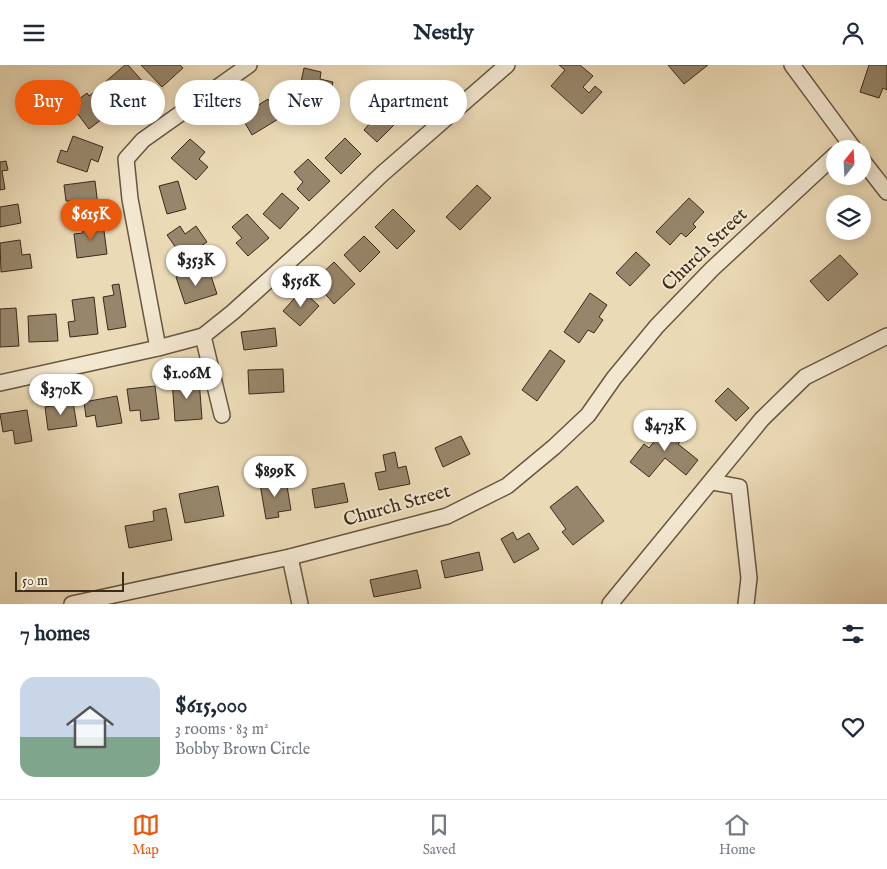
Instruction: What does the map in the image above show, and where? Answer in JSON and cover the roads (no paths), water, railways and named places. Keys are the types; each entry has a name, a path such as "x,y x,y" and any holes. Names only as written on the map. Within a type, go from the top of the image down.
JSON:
{"street":[{"path":"158,348 130,199 126,159 143,140 249,65"},
{"path":"0,383 158,348 203,336 233,312 382,174 507,65"},
{"path":"792,65 844,140"},
{"name":"Church Street","path":"72,604 290,557 447,516 507,486 554,447 588,415 614,378 657,326 712,269 826,163"},
{"path":"871,172 887,192"},
{"path":"203,336 222,415"},
{"path":"610,604 762,419 805,377 887,336"},
{"path":"712,481 739,487 749,578 746,604"},
{"path":"290,557 300,604"}]}
